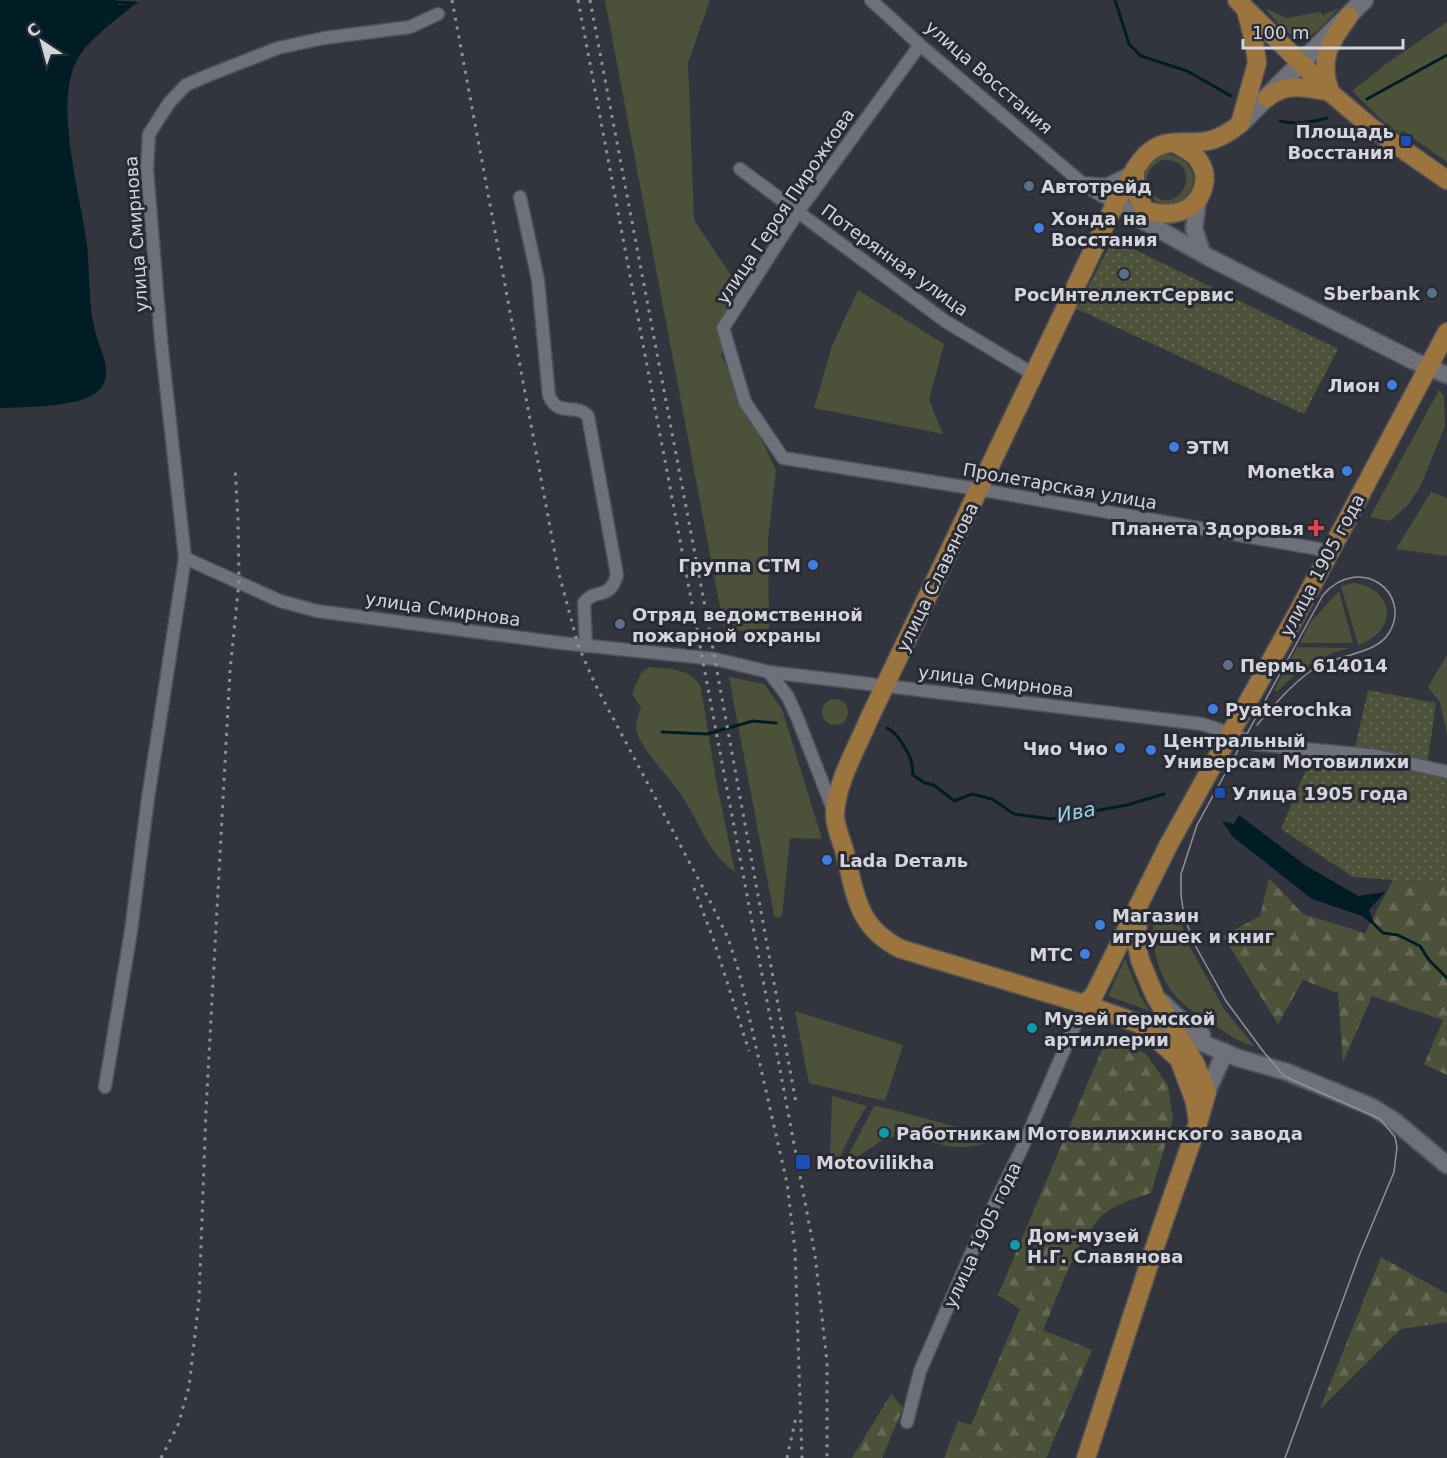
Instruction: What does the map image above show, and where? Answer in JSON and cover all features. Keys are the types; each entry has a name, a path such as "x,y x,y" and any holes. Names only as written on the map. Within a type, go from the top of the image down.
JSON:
{"main road":[{"path":"1267,98 1364,0"},
{"path":"1242,5 1330,92 1378,133 1447,180"},
{"path":"1240,124 1257,63 1254,41 1242,5"},
{"path":"1330,92 1327,82 1326,58 1331,40 1349,16"},
{"path":"1116,202 1147,153 1156,147 1172,142 1206,142 1216,139 1240,124 1275,90 1293,86 1330,92"},
{"path":"1135,170 1135,191 1145,210 1158,214 1180,212 1190,207 1198,199 1205,179 1203,170 1199,160 1192,153 1172,142"},
{"name":"улица Славянова","path":"1116,202 885,686 847,771 835,815 860,910 879,935 901,949 1084,1004 1140,1024"},
{"name":"улица 1905 года","path":"1084,1004 1094,995 1144,892 1447,332"},
{"name":"улица 1905 года","path":"1144,892 1137,922 1136,940 1140,960 1155,996 1195,1063 1207,1092"},
{"path":"1140,1024 1179,1059 1195,1102 1198,1123"},
{"path":"1086,1458 1207,1092"}],"street":[{"name":"улица Восстания","path":"871,0 920,45 1082,183 1103,197 1116,202 1129,202 1145,210"},
{"name":"улица Смирнова","path":"438,14 410,27 324,38 278,48 210,75 186,85 168,103 149,134 147,169 161,340 185,558 295,607 585,646 715,659 769,672 1202,724 1254,744 1378,756 1447,772"},
{"name":"улица Героя Пирожкова","path":"783,458 745,402 723,328 798,212 920,45"},
{"name":"Потерянная улица","path":"740,169 945,321 1033,374"},
{"path":"1082,183 1106,185 1135,170"},
{"path":"520,197 538,280 549,396 556,406 562,409 579,410 588,416 617,575 611,589 587,599 584,603 585,646"},
{"path":"1198,199 1194,229 1206,256"},
{"path":"1116,202 1142,220 1206,256 1428,368 1447,375"},
{"path":"1145,210 1181,242"},
{"name":"Пролетарская улица","path":"783,458 1330,551"},
{"path":"105,1087 131,931 148,798 185,558"},
{"path":"769,672 788,698 835,815"},
{"path":"1155,996 1197,1032 1259,1064"},
{"name":"улица 1905 года","path":"907,1422 920,1371 977,1240 1022,1148 1084,1004"},
{"path":"1140,1024 1176,1032 1225,1052 1287,1072 1372,1107 1393,1120 1447,1165"},
{"path":"1207,1092 1225,1052"}],"green space":[{"path":"605,0 710,0 688,63 694,220 738,286 721,355 776,470 768,539 769,636 724,628"},
{"path":"1339,8 1310,36 1302,39 1288,32 1266,10 1286,18 1320,12 1323,15"},
{"path":"1447,22 1447,162 1403,131 1399,133 1352,91 1386,64"},
{"path":"1166,154 1173,155 1190,167 1194,179 1193,186 1178,203 1167,205 1156,201 1148,193 1143,182 1144,171 1151,161","holes":["1163,160 1176,162 1184,169 1185,186 1172,200 1163,200 1149,189 1148,174 1158,162"]},
{"path":"1113,239 1338,349 1304,414 1077,309"},
{"path":"858,290 944,344 929,400 943,434 814,408 832,346"},
{"path":"1439,390 1444,396 1445,426 1420,487 1408,505 1390,521 1370,517"},
{"path":"1431,492 1447,498 1447,556 1396,549"},
{"path":"1353,583 1377,593 1384,601 1387,611 1386,621 1380,630 1371,639 1358,645 1341,586"},
{"path":"1339,591 1353,643 1300,643 1310,623"},
{"path":"1297,647 1350,648 1310,664 1276,692 1275,689"},
{"path":"1447,655 1447,735 1440,702 1428,687"},
{"path":"649,667 679,670 691,676 701,688 715,775 735,872 716,854 680,793 651,756 637,733 636,723 641,707 632,694 641,673"},
{"path":"729,677 764,684 782,709 822,839 790,838 782,916 777,918 774,915"},
{"path":"1368,690 1436,703 1426,772 1447,778 1447,884 1353,877 1281,829 1311,758 1351,765"},
{"path":"835,699 844,703 848,712 844,721 835,725 826,721 822,712 826,703"},
{"path":"1269,878 1303,914 1365,933 1393,880 1447,884 1447,1075 1424,1064 1443,1020 1372,996 1343,1062 1338,993 1303,980 1278,1024 1223,936 1260,916"},
{"path":"1157,909 1178,915 1189,945 1224,1009 1254,1046 1236,1039 1199,1016 1183,1004 1172,991 1165,981 1156,957 1153,932"},
{"path":"1125,959 1140,996 1150,1011 1108,996"},
{"path":"795,1011 903,1045 885,1101 809,1083"},
{"path":"1109,1033 1147,1055 1168,1086 1173,1119 1151,1193 1114,1207 1094,1225 1076,1253 1043,1330 1092,1350 1046,1458 944,1458 958,1421 971,1425 1020,1309 998,1295"},
{"path":"832,1096 867,1106 838,1161 830,1162"},
{"path":"874,1106 1002,1139 961,1147 942,1145 914,1137 891,1137 877,1143 860,1155 846,1160"},
{"path":"1381,1257 1447,1294 1447,1322 1401,1329 1320,1409"},
{"path":"891,1394 903,1408 882,1458 852,1458"}],"water":[{"path":"0,0 114,0 119,5 136,3 88,44 77,60 70,79 68,125 71,151 87,245 93,321 106,374 101,388 94,395 69,403 0,408"},
{"path":"1239,815 1305,865 1358,896 1385,892 1369,910 1376,927 1362,916 1312,899 1233,837 1222,821 1234,824"}],"waterway":[{"path":"1115,0 1129,44 1141,56 1187,71 1231,96"},
{"path":"114,2 136,3"},
{"path":"1367,99 1447,55"},
{"path":"1280,121 1292,123 1327,118"},
{"name":"Ива","path":"662,732 707,734 753,721 776,723"},
{"name":"Ива","path":"887,728 899,738 906,750 911,761 913,775 925,783 934,785 954,801 972,794 992,799 1014,814 1051,819 1127,805 1164,794"},
{"name":"Ива","path":"1374,924 1383,933 1398,935 1420,946 1429,960 1447,978"}],"tram line":[{"path":"1257,725 1276,703 1312,670 1331,661 1364,651 1383,641 1395,618 1394,604 1388,592 1379,583 1366,578 1352,578 1337,583 1323,595 1197,825 1181,874 1184,916 1195,945 1226,1001 1263,1051 1284,1076 1380,1119 1395,1137 1397,1147 1394,1172 1359,1256 1285,1458"}],"railway":[{"path":"452,0 558,570 578,645 595,684 711,903 728,938 739,972 787,1183 795,1250 802,1458"},
{"path":"578,0 815,1255 827,1362 827,1458"},
{"path":"590,0 796,1103"},
{"path":"161,1458 178,1425 189,1387 199,1300 206,1111 230,671 239,582 235,467"},
{"path":"694,888 714,941 749,1051"},
{"path":"787,1458 796,1417"}],"place":[{"name":"Площадь Восстания","path":"1406,141"},
{"name":"Автотрейд","path":"1029,186"},
{"name":"Хонда на Восстания","path":"1039,228"},
{"name":"РосИнтеллектСервис","path":"1124,274"},
{"name":"Sberbank","path":"1432,293"},
{"name":"Лион","path":"1392,385"},
{"name":"ЭТМ","path":"1174,447"},
{"name":"Monetka","path":"1347,471"},
{"name":"Планета Здоровья","path":"1316,528"},
{"name":"Группа СТМ","path":"813,565"},
{"name":"Отряд ведомственной пожарной охраны","path":"620,624"},
{"name":"Пермь 614014","path":"1228,665"},
{"name":"Pyaterochka","path":"1213,709"},
{"name":"Чио Чио","path":"1120,748"},
{"name":"Центральный Универсам Мотовилихи","path":"1151,750"},
{"name":"Улица 1905 года","path":"1220,793"},
{"name":"Lada Dеталь","path":"827,860"},
{"name":"Магазин игрушек и книг","path":"1100,925"},
{"name":"МТС","path":"1085,954"},
{"name":"Музей пермской артиллерии","path":"1032,1028"},
{"name":"Работникам Мотовилихинского завода","path":"884,1133"},
{"name":"Motovilikha","path":"803,1162"},
{"name":"Дом-музей Н.Г. Славянова","path":"1015,1245"}]}
